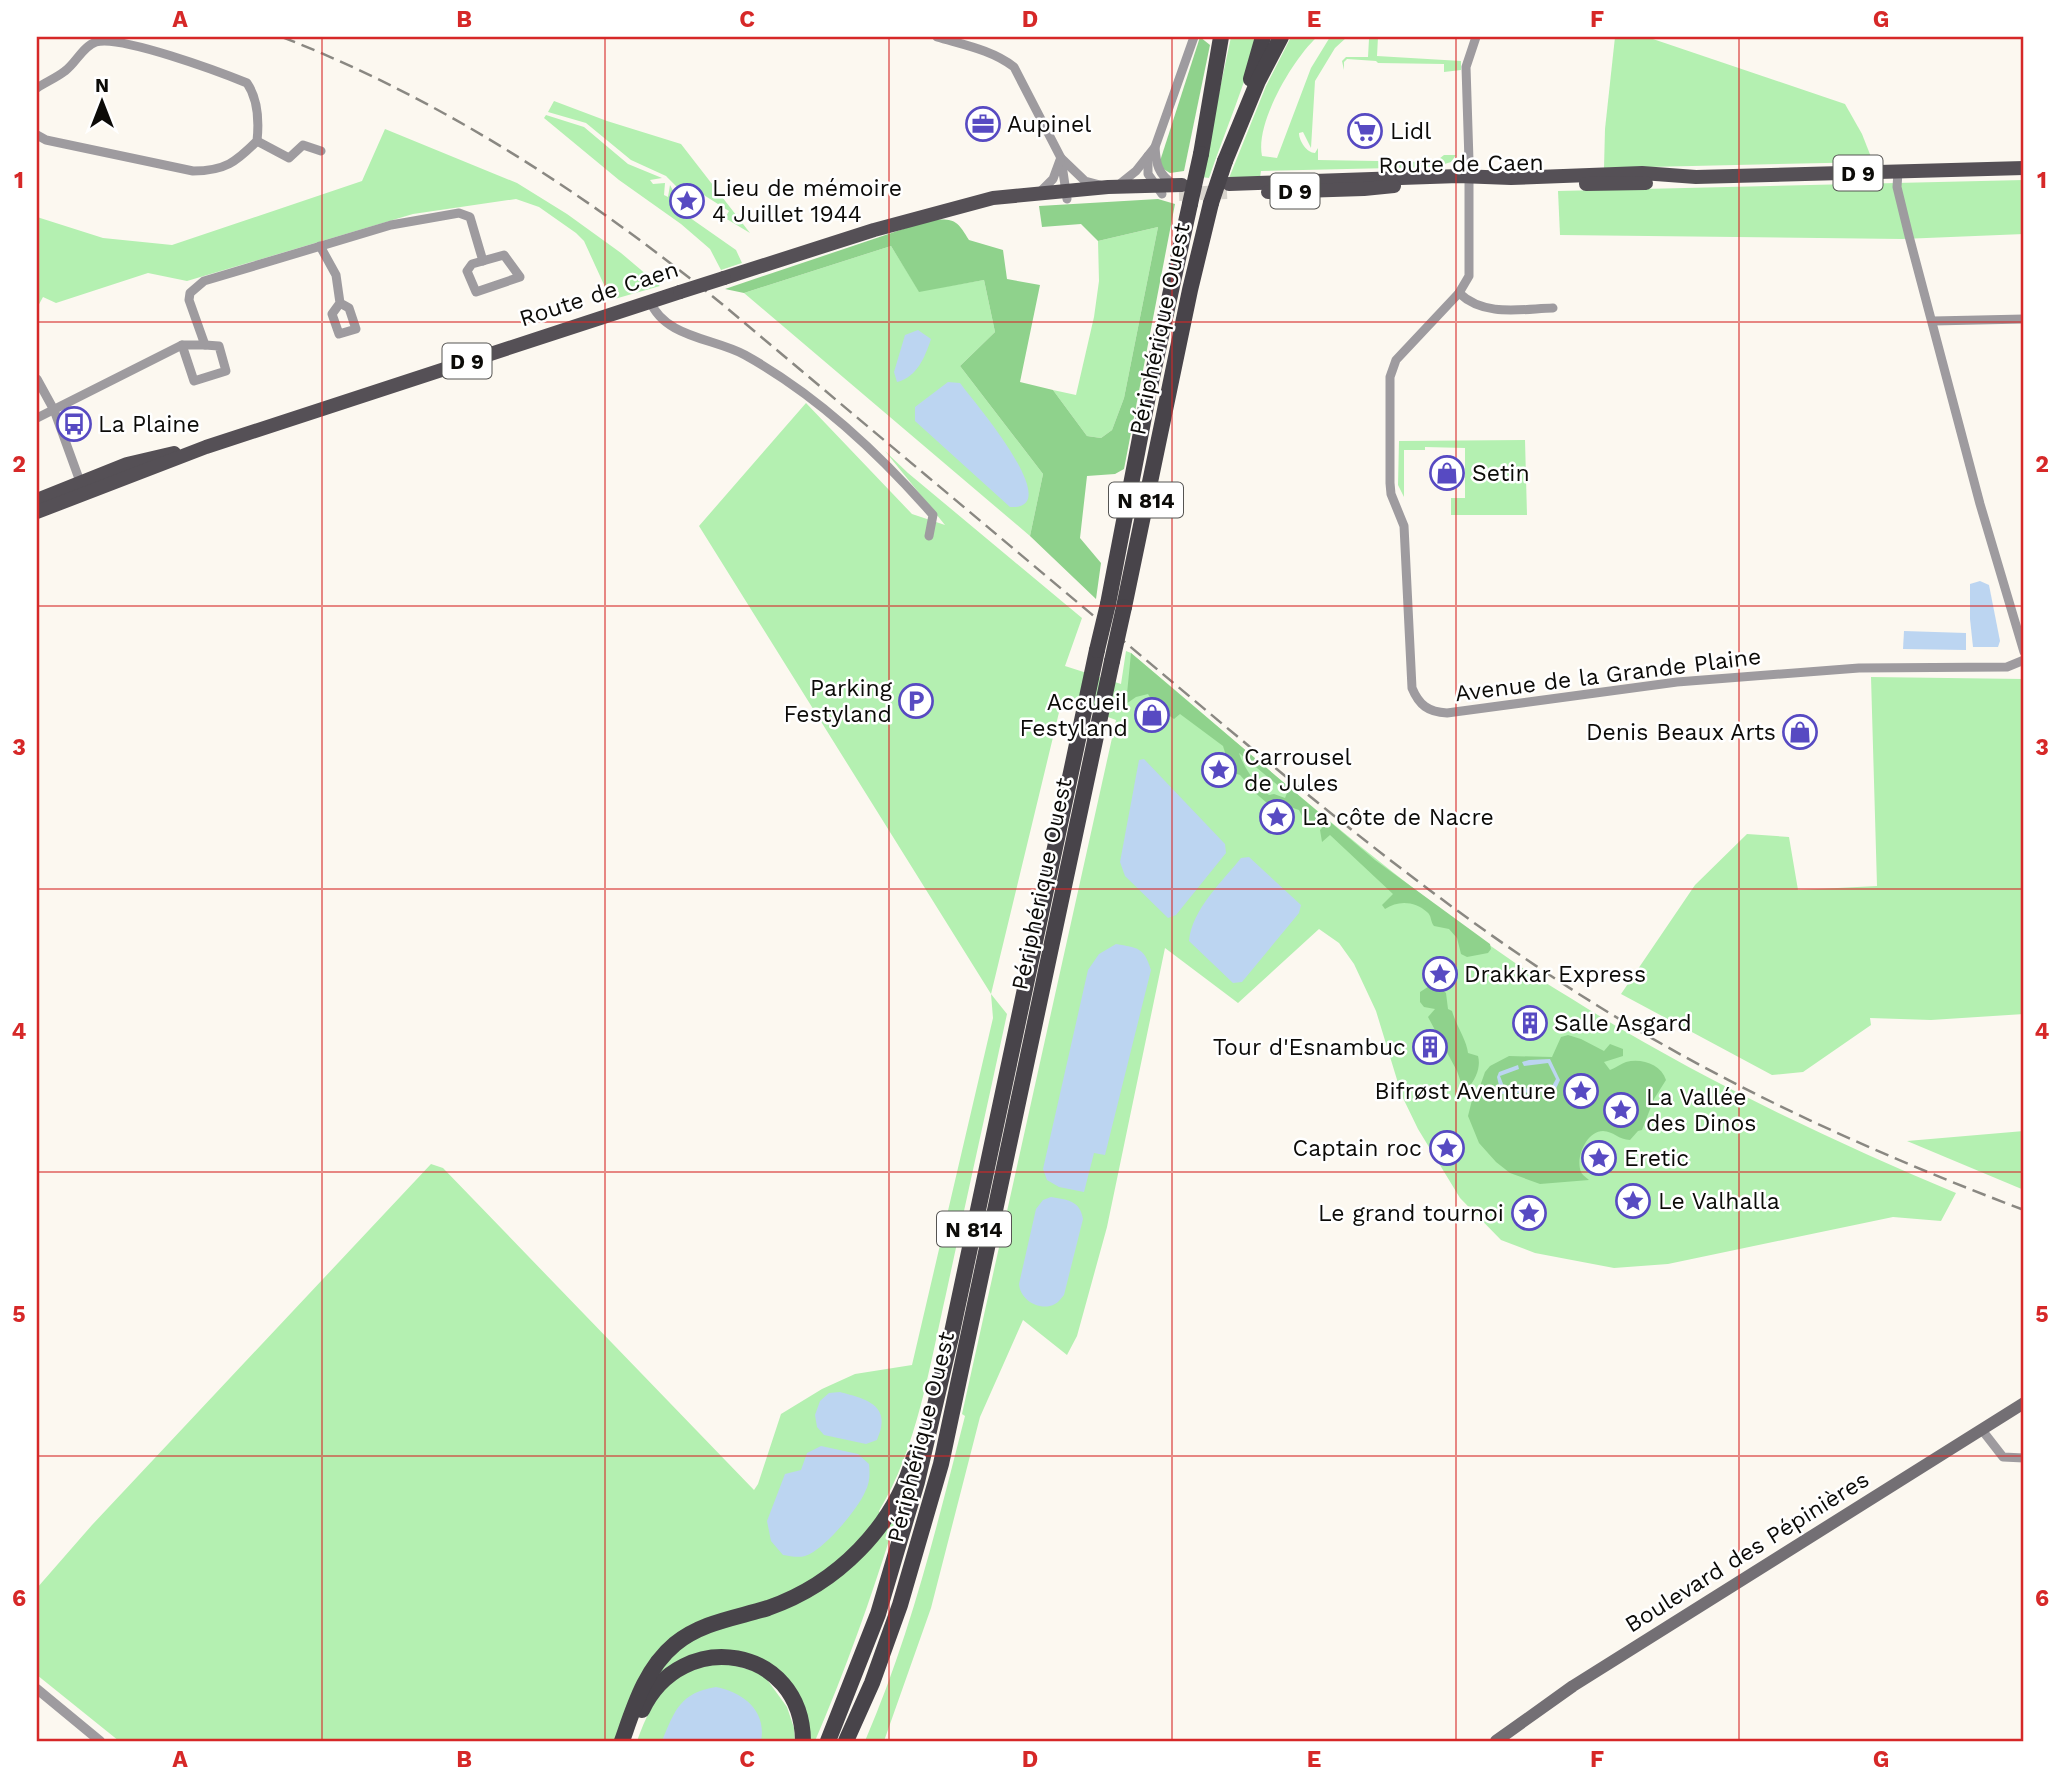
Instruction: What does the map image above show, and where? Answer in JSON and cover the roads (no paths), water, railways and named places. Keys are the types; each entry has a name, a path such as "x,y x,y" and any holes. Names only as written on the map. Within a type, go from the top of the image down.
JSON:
{"highway":[{"path":"1225,161 1263,37"},
{"name":"Périphérique Ouest","path":"828,1741 878,1614 918,1482 1097,650 1116,605 1211,204 1225,161 1258,81 1281,37"},
{"name":"Périphérique Ouest","path":"846,1741 872,1683 900,1605 941,1464 1112,661 1116,605 1182,192 1201,154 1220,39"},
{"path":"622,1741 640,1691 659,1661 674,1644 715,1622 765,1609 795,1597 831,1575 868,1542 891,1510 908,1474 951,1337"},
{"path":"630,1741 645,1705 665,1677 686,1663 725,1656 751,1661 776,1677 796,1703 803,1741"}],"main road":[{"name":"Route de Caen","path":"1469,181 1228,188 1288,181 1459,176 1486,186 1644,183 1696,177 2024,169"},
{"name":"Route de Caen","path":"82,488 186,457 206,447 254,431 874,230 993,198 1040,193 1067,195 1112,187 1182,192"},
{"name":"Route de Caen","path":"961,207 1067,195 1159,190"},
{"name":"D 9","path":"37,500 82,488"},
{"name":"D 9","path":"37,512 82,488"},
{"name":"Boulevard des Pépinières","path":"1496,1741 1573,1686 2024,1403"}],"street":[{"path":"937,37 987,51 1014,67 1061,158 1067,195"},
{"path":"1159,190 1147,169 1194,37"},
{"name":"Avenue de la Grande Plaine","path":"1476,37 1466,67 1469,276 1459,293 1396,360 1390,377 1391,494 1404,526 1412,688 1416,698 1425,708 1435,713 1447,713 1677,682 1859,668 2007,667 2024,660"},
{"path":"37,88 66,71 88,46 95,42 104,41 161,53 247,83 253,92 257,141"},
{"path":"37,135 56,142 193,171 228,166 257,141"},
{"path":"257,141 289,158 303,145 321,151"},
{"path":"1112,187 1136,171 1152,151"},
{"path":"1152,151 1158,171 1182,192"},
{"path":"1040,193 1053,179 1061,158"},
{"name":"Route de Caen","path":"1061,158 1085,181 1112,187"},
{"path":"1898,172 1899,198 1980,504 2024,652"},
{"path":"205,345 189,300 195,287 204,281 391,225 459,213 470,217 483,261"},
{"path":"320,246 336,275 340,303"},
{"path":"504,256 520,277 476,292 467,271 472,264 483,261 504,256"},
{"path":"1459,293 1472,303 1485,308 1553,309"},
{"path":"650,301 665,323 731,349 765,367 877,453 933,515 929,536"},
{"path":"1933,321 2024,319"},
{"path":"37,418 182,345 219,345 226,372 194,381 182,345"},
{"path":"37,379 54,411 82,488"},
{"path":"1982,1430 2003,1457 2024,1458"},
{"path":"37,1689 100,1741"}],"water":[{"path":"918,330 931,339 926,353 910,376 897,382 894,372 905,335"},
{"path":"948,382 960,383 1011,452 1023,473 1028,491 1025,503 1010,507 915,421 915,407"},
{"path":"1980,581 1989,585 2000,641 1998,647 1973,647 1970,584"},
{"path":"1904,631 1966,633 1966,650 1903,649"},
{"path":"1144,759 1225,844 1226,853 1176,915 1168,918 1125,876 1120,862 1139,760"},
{"path":"1249,857 1301,905 1299,913 1242,982 1233,983 1189,941 1196,918 1209,897 1241,858"},
{"path":"1116,944 1139,950 1146,957 1151,970 1105,1155 1094,1153 1084,1192 1059,1187 1047,1180 1043,1169 1088,970 1099,954"},
{"path":"1550,1059 1560,1080 1555,1091 1501,1094 1497,1077 1499,1072 1518,1065 1519,1069 1500,1076 1505,1089 1551,1088 1556,1079 1548,1063 1524,1066 1522,1062"},
{"path":"1623,1097 1632,1101 1636,1110 1632,1119 1623,1123 1614,1119 1610,1110 1614,1101"},
{"path":"1051,1197 1076,1204 1083,1219 1064,1295 1055,1304 1043,1306 1027,1299 1019,1284 1036,1209 1043,1200"},
{"path":"840,1392 867,1401 879,1411 882,1419 877,1440 866,1444 824,1435 817,1427 815,1415 820,1401 829,1393"},
{"path":"821,1446 858,1454 869,1464 868,1485 848,1518 821,1546 805,1556 783,1555 771,1541 767,1521 785,1474 801,1470 807,1453"},
{"path":"716,1687 744,1698 757,1712 762,1730 761,1741 662,1741 680,1705 694,1694"}],"tunnel":[{"path":"1179,194 1227,192"}],"railway":[{"path":"282,37 342,62 457,120 512,153 619,225 722,304 1318,803 1427,888 1540,968 1649,1037 1753,1093 1860,1143 2024,1210"}],"place":[{"name":"Aupinel","path":"983,124"},
{"name":"Lidl","path":"1365,131"},
{"name":"Lieu de mémoire 4 Juillet 1944","path":"687,201"},
{"name":"La Plaine","path":"74,424"},
{"name":"Setin","path":"1447,473"},
{"name":"Parking Festyland","path":"916,701"},
{"name":"Accueil Festyland","path":"1152,715"},
{"name":"Denis Beaux Arts","path":"1800,732"},
{"name":"Carrousel de Jules","path":"1219,770"},
{"name":"La côte de Nacre","path":"1277,817"},
{"name":"Drakkar Express","path":"1440,974"},
{"name":"Salle Asgard","path":"1530,1023"},
{"name":"Tour d'Esnambuc","path":"1430,1047"},
{"name":"Bifrøst Aventure","path":"1581,1091"},
{"name":"La Vallée des Dinos","path":"1621,1110"},
{"name":"Captain roc","path":"1447,1148"},
{"name":"Eretic","path":"1599,1158"},
{"name":"Le Valhalla","path":"1633,1201"},
{"name":"Le grand tournoi","path":"1529,1213"}]}
